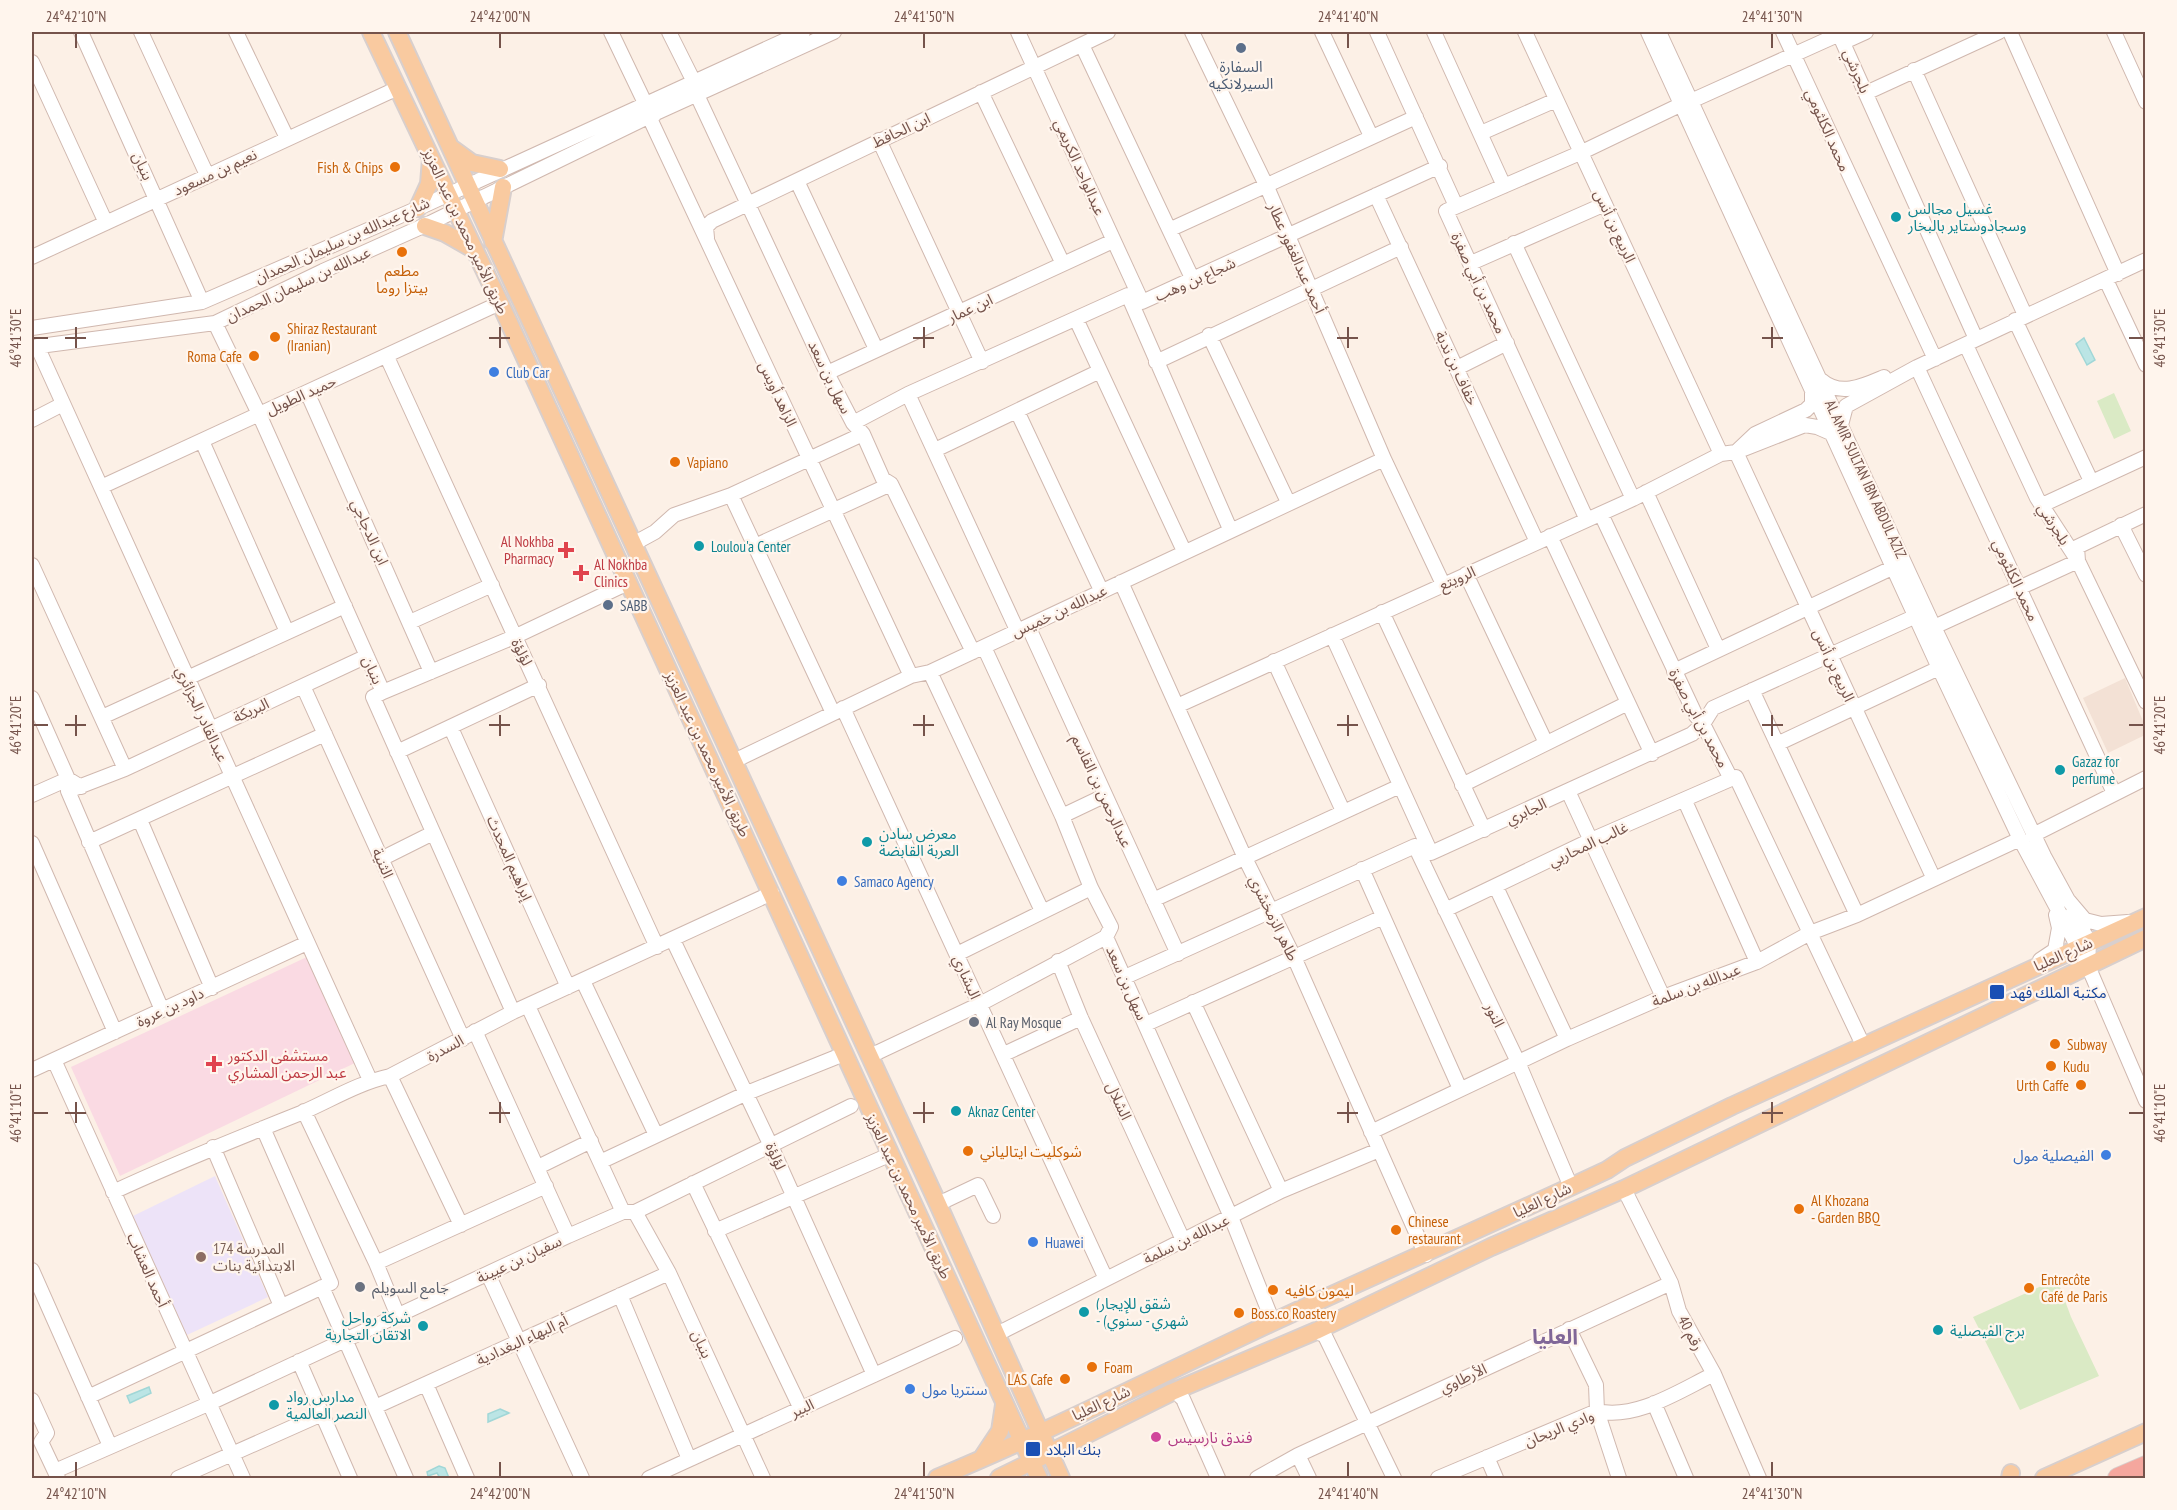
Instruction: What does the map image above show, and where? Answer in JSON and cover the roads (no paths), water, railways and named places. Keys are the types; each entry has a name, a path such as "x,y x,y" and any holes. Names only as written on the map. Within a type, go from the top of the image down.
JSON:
{"highway":[{"path":"2118,1479 2145,1466"}],"main road":[{"name":"طريق الأمير محمد بن عبد العزيز","path":"371,32 500,303 772,893 889,1155 1004,1405 1023,1440 1036,1473"},
{"name":"طريق الأمير محمد بن عبد العزيز","path":"397,32 466,184 479,200 493,242 870,1056 1060,1476"},
{"path":"450,147 472,163 500,169"},
{"path":"418,208 429,184 431,158"},
{"path":"493,242 503,188"},
{"path":"425,226 445,232 473,249"},
{"path":"628,583 626,569 631,565 651,600 666,615"},
{"name":"شارع العليا","path":"937,1479 1006,1449 1273,1322 1571,1187 1625,1158 1863,1045 2140,919"},
{"name":"شارع العليا","path":"1036,1473 1050,1453 1172,1392 1316,1331 1580,1207 1624,1189 2145,938"},
{"path":"803,961 813,969 829,998 835,1000 841,994"},
{"path":"1625,1158 1621,1169 1622,1181 1647,1177"},
{"path":"1571,1187 1589,1184 1596,1187 1596,1193 1580,1207"},
{"path":"980,1460 1000,1431 1004,1405"},
{"path":"1031,1411 1046,1422 1052,1424 1062,1422"},
{"path":"1013,1421 1021,1431 1031,1432 1035,1425 1031,1411"},
{"path":"1062,1422 1052,1430 1049,1438 1053,1446 1066,1444"},
{"path":"2044,1479 2145,1432"},
{"path":"2070,1479 2145,1441"},
{"path":"1060,1476 1059,1461 1066,1444"},
{"path":"1004,1476 1022,1459 1016,1449 1006,1449"},
{"path":"1004,1476 1027,1472 1036,1473 1038,1465 1044,1462 1060,1476"}],"street":[{"name":"بنبان","path":"81,32 158,199 202,302"},
{"path":"141,32 207,176"},
{"path":"236,32 287,138"},
{"path":"611,32 645,103"},
{"path":"669,32 693,80"},
{"name":"شارع عبدالله بن سليمان الحمدان","path":"32,328 202,302 418,208 693,80 803,32"},
{"path":"479,200 656,113 834,32"},
{"name":"عبدالواحد الكريمي","path":"1018,32 1142,302"},
{"name":"ابن الحافظ","path":"707,238 706,227 712,220 1108,32"},
{"name":"أحمد عبدالغفور عطار","path":"1192,32 1267,187 1384,459 1443,584"},
{"path":"1322,32 1371,136"},
{"name":"محمد بن أبي صفرة","path":"1377,32 1440,166 1451,208 1471,263 1587,520"},
{"path":"1434,32 1504,186"},
{"name":"الربيع بن أنس","path":"1525,32 1721,454"},
{"name":"AL AMIR SULTAN IBN ABDUL AZIZ","path":"1648,32 1686,103 1837,430 1934,627 2052,899 2059,928 2055,950 2026,970"},
{"name":"AL AMIR SULTAN IBN ABDUL AZIZ","path":"1659,32 1686,103"},
{"name":"محمد الكلثومي","path":"1783,32 1935,359"},
{"path":"1451,208 1580,153 1794,54 1843,36 1866,32"},
{"path":"1866,93 1999,32"},
{"path":"2010,32 2112,277 2145,365"},
{"path":"2114,32 2145,102"},
{"name":"بلجرشي","path":"1843,36 2042,505 2078,561 2145,702"},
{"path":"1082,45 1171,229 1193,280"},
{"path":"32,62 106,224"},
{"path":"1914,70 2091,482"},
{"name":"نعيم بن مسعود","path":"32,257 398,88"},
{"path":"981,92 1063,264"},
{"name":"سهل بن سعد","path":"697,95 827,373 853,423 863,434 883,479 891,484 1062,816 1091,888 1112,927 1106,937 1231,1217 1273,1322"},
{"path":"1481,133 1556,100"},
{"name":"الزاهد أويس","path":"656,113 651,118 652,123 911,676"},
{"path":"1171,229 1416,117"},
{"path":"879,140 982,362"},
{"name":"شجاع بن وهب","path":"1128,295 1142,302 1440,166"},
{"path":"797,181 876,349"},
{"name":"خفاف بن ندبة","path":"1376,195 1457,368 1652,754"},
{"name":"عبدالله بن سليمان الحمدان","path":"34,346 215,323 479,200"},
{"path":"1471,263 1605,204"},
{"name":"ابن عمار","path":"827,373 1113,241"},
{"path":"1514,243 1633,499"},
{"path":"1156,362 1209,335 1401,247"},
{"path":"1837,430 1846,406 1917,367 2145,261"},
{"path":"853,423 908,394 1128,295 1230,529"},
{"name":"حميد الطويل","path":"102,488 500,303"},
{"path":"1076,319 1184,551"},
{"name":"بنبان","path":"215,323 259,414 383,692 373,697 513,1012"},
{"path":"1209,335 1288,502"},
{"path":"1457,368 1507,343"},
{"name":"عبدالقادر الجزائري","path":"34,346 102,488 186,680 370,1080"},
{"name":"لؤلؤة","path":"387,357 657,947"},
{"path":"1736,452 1744,441 1755,434 1806,411 1812,404 1816,384 1836,390 1845,389 1917,367"},
{"name":"محمد الكلثومي","path":"1917,367 2114,793"},
{"path":"935,450 1100,371"},
{"name":"ابن الدجاجي","path":"307,392 431,672"},
{"name":"عبدالرحمن بن القاسم","path":"908,394 1104,796 1178,954"},
{"path":"32,420 63,404"},
{"path":"1017,411 1101,590"},
{"name":"الرويتع","path":"1177,706 1601,514 1721,454 1736,452 1805,425 1837,430"},
{"name":"AL AMIR SULTAN IBN ABDUL AZIZ","path":"1837,430 1939,668 2026,837 2068,900 2085,920 2101,924 2140,919"},
{"path":"633,544 655,532 674,515 731,495 863,434"},
{"path":"202,441 287,632"},
{"name":"الربيع بن أنس","path":"1736,452 1934,877"},
{"path":"2042,505 2145,457"},
{"name":"عبدالله بن خميس","path":"734,761 911,676 930,672 1230,529 1384,459"},
{"path":"755,546 891,484"},
{"path":"1646,492 1718,649"},
{"name":"البشاري","path":"731,495 957,954 1106,1279"},
{"name":"محمد بن أبي صفرة","path":"1601,514 1695,716 1703,724 1731,779 1736,777 1863,1045"},
{"path":"1934,627 2078,561 2078,547 2145,514"},
{"path":"2121,525 2145,573"},
{"path":"32,566 125,769"},
{"path":"1674,671 1894,567"},
{"path":"1466,574 1546,743"},
{"name":"طاهر الزمخشري","path":"1121,582 1245,858 1294,957 1426,1254"},
{"path":"383,692 514,637 628,583"},
{"path":"410,622 492,585"},
{"path":"102,717 345,606"},
{"path":"1382,612 1484,830"},
{"name":"الجابري","path":"1431,853 1652,754 1692,734 1703,724 1713,708 1916,616"},
{"path":"1332,635 1431,853"},
{"name":"البريكة","path":"32,795 72,786 125,769 367,657"},
{"path":"1274,661 1343,812"},
{"path":"1777,744 1939,668"},
{"path":"930,672 1042,911"},
{"path":"398,752 539,685"},
{"name":"الثنية","path":"303,686 381,859 538,1167 568,1236"},
{"path":"1752,690 1857,915"},
{"path":"32,698 72,786 89,842 162,1010"},
{"path":"1462,785 1628,703"},
{"name":"إبراهيم المحدث","path":"451,728 568,987"},
{"path":"32,735 45,729"},
{"path":"89,842 325,734"},
{"name":"عبدالله بن سلمة","path":"1371,1132 1518,1062 1663,997 1756,962 1810,933 1857,915 1934,877 2026,837 2145,778"},
{"name":"غالب المحاربي","path":"1445,910 1591,840 1731,779"},
{"path":"1153,900 1400,786"},
{"path":"1568,791 1663,997"},
{"path":"1062,816 1104,796"},
{"path":"1685,801 1756,962"},
{"path":"140,820 212,988"},
{"path":"381,859 433,833"},
{"path":"1125,977 1415,846 1431,853"},
{"name":"النور","path":"1415,846 1518,1062 1571,1187"},
{"path":"33,849 115,1032"},
{"path":"1362,869 1460,1089"},
{"path":"1496,887 1567,1040"},
{"path":"957,954 1091,888"},
{"name":"السدرة","path":"113,1192 213,1147 304,1112 370,1080 390,1076 513,1012 772,893"},
{"name":"AL AMIR SULTAN IBN ABDUL AZIZ","path":"2052,899 2083,945 2088,966 2145,1101"},
{"path":"2068,900 2083,945"},
{"path":"1146,1024 1383,917"},
{"path":"870,1056 980,1004 1106,937"},
{"name":"لؤلؤة","path":"673,940 747,1093 874,1375"},
{"name":"داود بن عروة","path":"32,1070 307,943"},
{"name":"الشلال","path":"1058,961 1081,1018 1183,1240"},
{"path":"583,981 656,1135"},
{"path":"1193,1002 1281,1191"},
{"name":"بنبان","path":"528,1006 600,1162 669,1274 763,1479"},
{"path":"1004,1054 1081,1018"},
{"path":"600,1162 747,1093 844,1054"},
{"name":"أحمد العشاب","path":"54,1060 243,1479"},
{"path":"390,1076 461,1225"},
{"name":"سفيان بن عيينة","path":"56,1475 111,1446 208,1404 568,1236 693,1183 851,1106"},
{"path":"304,1112 376,1263 398,1316"},
{"path":"263,1128 326,1285 344,1340 406,1479"},
{"path":"538,1167 591,1141"},
{"path":"213,1147 281,1306"},
{"name":"عبدالله بن سلمة","path":"997,1334 1281,1191 1379,1150"},
{"path":"715,1231 889,1155"},
{"path":"693,1183 801,1409"},
{"path":"938,1204 978,1185 993,1216"},
{"path":"376,1263 546,1186"},
{"name":"رقم 40","path":"1624,1189 1671,1283 1679,1311 1713,1374 1759,1479"},
{"path":"488,1274 582,1479"},
{"name":"أم البهاء البغدادية","path":"375,1407 669,1274"},
{"path":"33,1278 111,1446"},
{"name":"الأرطاوي","path":"1257,1479 1298,1455 1671,1283"},
{"path":"88,1397 183,1350 326,1285"},
{"path":"620,1295 689,1459"},
{"path":"1569,1329 1596,1385 1597,1411 1619,1479"},
{"path":"1316,1331 1325,1336 1394,1479"},
{"name":"البير","path":"649,1479 955,1338"},
{"path":"299,1361 350,1479"},
{"name":"وادي الريحان","path":"1438,1479 1597,1411 1612,1414 1654,1403 1713,1374"},
{"path":"426,1384 467,1479"},
{"path":"1172,1392 1183,1399 1218,1479"},
{"path":"32,1400 47,1433 36,1444 56,1475"},
{"path":"1654,1403 1686,1479"},
{"path":"178,1479 322,1414"},
{"path":"1298,1455 1309,1479"},
{"path":"1487,1457 1496,1479"}],"water":[{"path":"2084,338 2095,360 2087,365 2076,344"},
{"path":"149,1387 151,1393 130,1403 127,1396"},
{"path":"500,1409 509,1413 488,1422 488,1414"},
{"path":"439,1466 445,1468 449,1478 440,1478 437,1473 428,1476 427,1472"}],"place":[{"name":"السفارة السيرلانكيه","path":"1241,48"},
{"name":"Fish & Chips","path":"395,167"},
{"name":"غسيل مجالس وسجادوستاير بالبخار","path":"1896,217"},
{"name":"مطعم بيتزا روما","path":"402,252"},
{"name":"Shiraz Restaurant (Iranian)","path":"275,337"},
{"name":"Roma Cafe","path":"254,356"},
{"name":"Club Car","path":"494,372"},
{"name":"Vapiano","path":"675,462"},
{"name":"Loulou'a Center","path":"699,546"},
{"name":"Al Nokhba Pharmacy","path":"566,550"},
{"name":"Al Nokhba Clinics","path":"581,573"},
{"name":"SABB","path":"608,605"},
{"name":"Gazaz for perfume","path":"2060,770"},
{"name":"معرض سادن العربة القابضة","path":"867,842"},
{"name":"Samaco Agency","path":"842,881"},
{"name":"مكتبة الملك فهد","path":"1997,992"},
{"name":"Al Ray Mosque","path":"974,1022"},
{"name":"Subway","path":"2055,1044"},
{"name":"مستشفى الدكتور عبد الرحمن المشاري","path":"214,1064"},
{"name":"Kudu","path":"2051,1066"},
{"name":"Urth Caffe","path":"2081,1085"},
{"name":"Aknaz Center","path":"956,1111"},
{"name":"شوكليت ايتالياني","path":"968,1151"},
{"name":"الفيصلية مول","path":"2106,1155"},
{"name":"Al Khozana - Garden BBQ","path":"1799,1209"},
{"name":"Chinese restaurant","path":"1396,1230"},
{"name":"Huawei","path":"1033,1242"},
{"name":"المدرسة 174 الابتدائية بنات","path":"201,1257"},
{"name":"جامع السويلم","path":"360,1287"},
{"name":"Entrecôte Café de Paris","path":"2029,1288"},
{"name":"ليمون كافيه","path":"1273,1290"},
{"name":"(شقق للإيجار - (شهري - سنوي","path":"1084,1312"},
{"name":"Boss.co Roastery","path":"1239,1313"},
{"name":"شركة رواحل الاتقان التجارية","path":"423,1326"},
{"name":"برج الفيصلية","path":"1938,1330"},
{"name":"Foam","path":"1092,1367"},
{"name":"LAS Cafe","path":"1065,1379"},
{"name":"سنتريا مول","path":"910,1389"},
{"name":"مدارس رواد النصر العالمية","path":"274,1405"},
{"name":"فندق نارسيس","path":"1156,1437"},
{"name":"بنك البلاد","path":"1033,1449"}],"district":[{"name":"العليا","path":"1555,1336"}]}
